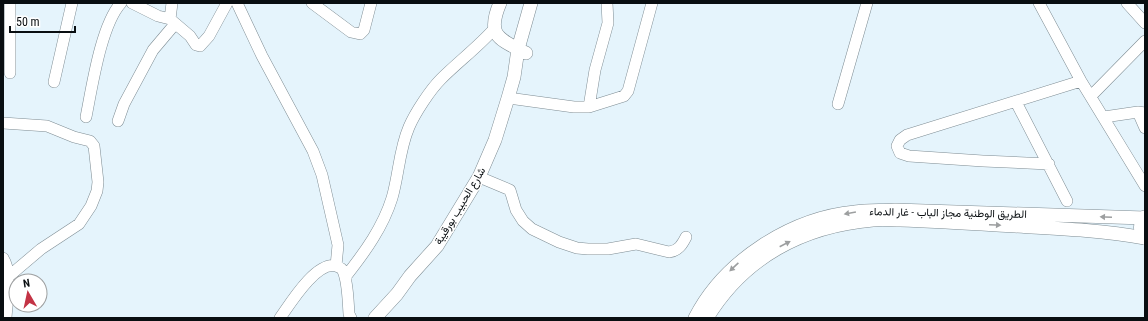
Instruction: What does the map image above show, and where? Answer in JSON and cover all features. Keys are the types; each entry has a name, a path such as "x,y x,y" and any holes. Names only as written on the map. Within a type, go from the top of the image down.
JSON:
{"highway":[{"path":"1145,218 1141,227 1145,237"}],"main road":[{"path":"500,3 496,11 494,29 500,39 522,51"},
{"name":"شارع الحبيب بورقيبة","path":"522,51 531,3"},
{"name":"شارع الحبيب بورقيبة","path":"374,318 437,246 479,177 495,140 522,51 540,3"},
{"name":"الطريق الوطنية مجاز الباب - غار الدماء","path":"695,318 709,294 742,260 764,244 789,230 820,219 854,212 894,210 1145,218"},
{"name":"الطريق الوطنية مجاز الباب - غار الدماء","path":"707,318 726,290 762,258 784,244 809,232 837,225 874,220 915,220 1108,232 1145,237"}],"street":[{"path":"10,3 10,73"},
{"path":"54,82 72,3"},
{"path":"86,117 104,38 110,20 121,3"},
{"path":"132,3 158,16 173,21 190,36 196,45 200,46 209,36 227,3"},
{"path":"118,121 124,104 153,50 173,21 172,3"},
{"path":"237,3 262,56 313,150 322,175 338,245 336,266"},
{"path":"312,3 351,32 356,34 360,34 364,30 370,7 360,3"},
{"path":"589,107 596,70 608,23 607,3"},
{"path":"508,98 589,107 619,99 624,96 628,92 652,3"},
{"path":"838,104 867,3"},
{"path":"1039,3 1081,81 1145,186"},
{"path":"1127,3 1145,23"},
{"path":"346,280 346,276 365,251 385,218 392,197 402,148 409,127 421,106 440,80 494,29"},
{"path":"1091,96 1145,40"},
{"path":"1049,164 909,156 900,153 897,146 900,140 907,135 1081,81"},
{"path":"1016,102 1067,201"},
{"path":"1104,117 1141,113 1145,128"},
{"path":"3,123 47,126 74,137 90,141 94,146 98,182 97,191 91,206 79,224 41,249 5,278"},
{"path":"479,177 510,190 516,210 528,226 559,242 577,248 608,248 636,244 669,252 681,247 686,237"},
{"path":"3,258 6,262 6,318"},
{"path":"280,318 308,280 323,268 332,265 343,270 346,280 349,314 352,318"}]}
